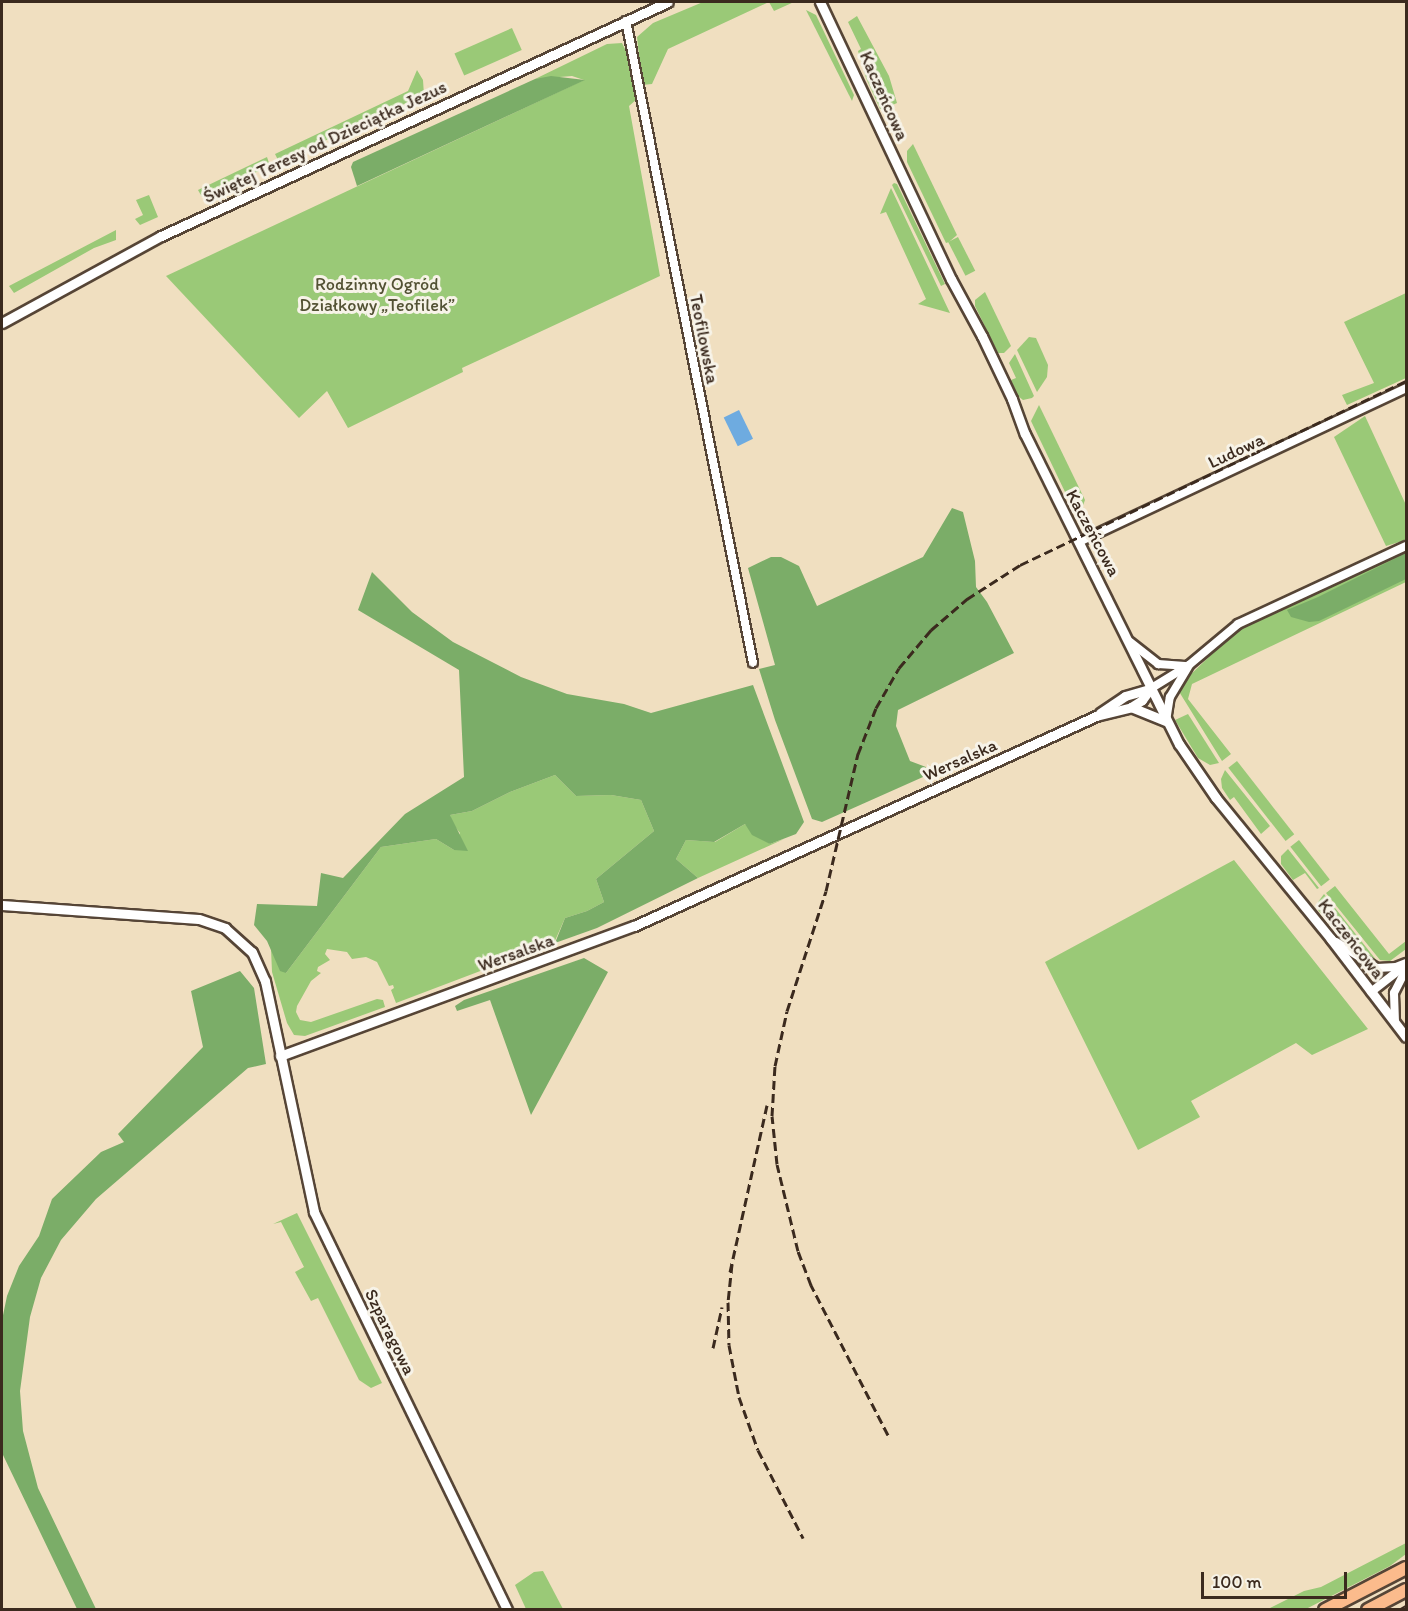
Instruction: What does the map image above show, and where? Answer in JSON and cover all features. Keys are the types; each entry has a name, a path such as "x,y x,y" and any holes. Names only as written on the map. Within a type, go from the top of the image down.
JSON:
{"main road":[{"path":"1325,1610 1407,1568"},
{"path":"1368,1610 1407,1590"}],"street":[{"name":"Świętej Teresy od Dzieciątka Jezus","path":"2,322 161,236 668,2"},
{"name":"Kaczeńcowa","path":"820,2 900,174 1012,399 1025,434 1129,641 1166,721 1209,790 1331,939 1407,1037"},
{"name":"Teofilowska","path":"626,21 753,663"},
{"name":"Ludowa","path":"1079,542 1407,388"},
{"name":"Wersalska","path":"1096,716 1125,696 1150,688 1189,665 1238,624 1407,546"},
{"path":"1129,641 1158,664 1168,667 1189,665"},
{"name":"Wersalska","path":"1166,721 1170,697 1189,665"},
{"name":"Wersalska","path":"280,1056 634,926 1096,716 1131,707 1142,700 1150,688"},
{"path":"1131,707 1166,721"},
{"path":"2,905 193,918 225,928 247,946 260,965 280,1056"},
{"path":"1331,939 1377,968 1407,965"},
{"path":"1371,992 1407,965"},
{"path":"1395,1022 1394,993 1407,965"},
{"name":"Szparagowa","path":"280,1056 314,1212 507,1610"}],"green space":[{"path":"703,2 769,2 668,49 652,84 642,85 637,37 653,23"},
{"path":"769,2 794,2 774,11"},
{"path":"806,10 816,15 854,95 852,101"},
{"path":"857,16 889,76 897,103 883,109 880,109 866,78 858,51 861,49 848,22"},
{"path":"512,28 522,50 464,76 454,54"},
{"name":"Rodzinny Ogród Działkowy „Teofilek”","path":"622,43 630,59 637,99 629,106 660,276 462,368 463,372 348,428 327,391 299,418 166,276 584,80 572,76 535,79 607,44"},
{"path":"417,70 423,80 424,95 279,162 275,154 408,91"},
{"path":"551,76 585,80 357,186 351,167 353,162 535,79"},
{"path":"913,144 957,235 949,242 946,243 907,162 907,151"},
{"path":"267,157 270,166 202,197 198,190"},
{"path":"897,184 945,284 941,286 892,185"},
{"path":"891,188 950,313 918,304 926,299 886,212 880,214"},
{"path":"149,195 158,217 140,225 135,219 143,215 136,200"},
{"path":"116,230 116,240 94,248 14,293 9,286"},
{"path":"958,237 975,271 965,276 948,242"},
{"path":"985,292 1011,346 1004,353 998,353 975,306 975,300"},
{"path":"1406,293 1406,378 1347,405 1342,395 1374,383 1344,322"},
{"path":"1029,337 1036,338 1048,365 1047,377 1037,392 1017,350"},
{"path":"1015,354 1034,396 1032,398 1023,400 1018,396 1011,380 1016,378 1009,363"},
{"path":"1039,405 1085,500 1078,519 1031,421"},
{"path":"1365,416 1406,505 1406,540 1386,546 1334,437"},
{"path":"952,508 963,512 975,561 976,587 987,602 1014,653 898,710 896,726 910,761 926,767 923,777 822,822 812,819 775,720 759,669 775,665 748,568 771,557 781,557 799,566 817,606 923,557"},
{"path":"1406,550 1406,582 1192,684 1188,699 1231,754 1222,761 1178,690 1187,678 1237,630"},
{"path":"1406,553 1406,579 1319,621 1309,622 1291,617 1287,610 1318,597"},
{"path":"372,572 412,612 453,642 521,677 567,694 624,704 651,713 753,685 804,822 796,834 770,844 752,835 745,824 714,842 686,840 676,859 698,878 597,928 555,943 565,918 587,911 604,902 596,879 654,831 641,800 611,795 576,796 555,775 510,792 472,811 450,815 468,851 454,850 436,839 381,847 286,973 280,971 267,941 254,925 257,904 317,906 321,873 343,878 405,814 464,777 459,670 358,610"},
{"path":"1188,714 1219,763 1210,765 1198,758 1175,720"},
{"path":"1237,761 1294,834 1286,841 1228,768"},
{"path":"1225,770 1270,826 1261,834 1234,797 1230,800 1222,788 1221,779"},
{"path":"555,775 576,796 611,795 641,800 654,831 596,879 604,902 587,911 565,918 554,943 396,1003 391,990 394,988 393,985 389,986 377,962 366,957 352,959 347,952 327,949 325,954 330,960 318,967 317,971 321,973 311,981 297,1006 296,1012 300,1020 311,1022 377,999 383,1000 385,1007 305,1036 294,1035 287,1023 272,972 271,949 286,973 381,847 436,839 454,850 460,833 452,823 450,815 472,811 510,792"},
{"path":"745,824 770,844 784,839 698,878 676,859 686,840 715,842"},
{"path":"1299,840 1330,879 1321,886 1290,847"},
{"path":"1288,849 1319,888 1317,889 1305,873 1293,880 1281,864 1281,856"},
{"path":"1234,860 1368,1029 1312,1055 1296,1043 1191,1101 1200,1117 1138,1150 1045,962"},
{"path":"1335,886 1389,954 1406,941 1406,949 1390,961 1380,960 1326,893"},
{"path":"1324,894 1381,966 1361,956 1318,910 1318,902"},
{"path":"584,958 608,972 531,1115 490,1000 457,1011 455,1006 464,1000"},
{"path":"240,971 254,988 266,1064 248,1068 96,1199 61,1240 41,1278 30,1317 20,1391 23,1431 38,1488 96,1609 77,1609 3,1455 2,1320 7,1296 19,1266 39,1236 52,1199 101,1152 124,1142 118,1134 203,1047 191,991"},
{"path":"297,1213 382,1383 371,1388 359,1380 318,1298 311,1301 295,1272 304,1267 281,1222 273,1224"},
{"path":"1406,1543 1406,1554 1390,1566 1306,1609 1268,1609 1304,1591 1321,1587"},
{"path":"543,1571 563,1609 526,1609 515,1585 534,1572"}],"water":[{"path":"739,410 753,439 738,446 724,417"}],"tram line":[{"path":"1399,1610 1406,1606"}],"railway":[{"path":"888,1435 811,1285 798,1251 777,1164 772,1116 775,1066 787,1011 826,891 858,754 876,708 899,668 931,630 967,599 1020,565 1406,381"},
{"path":"730,1272 767,1105"},
{"path":"732,1264 728,1302 729,1345 739,1397 758,1450 803,1538"},
{"path":"713,1348 722,1307"}]}
